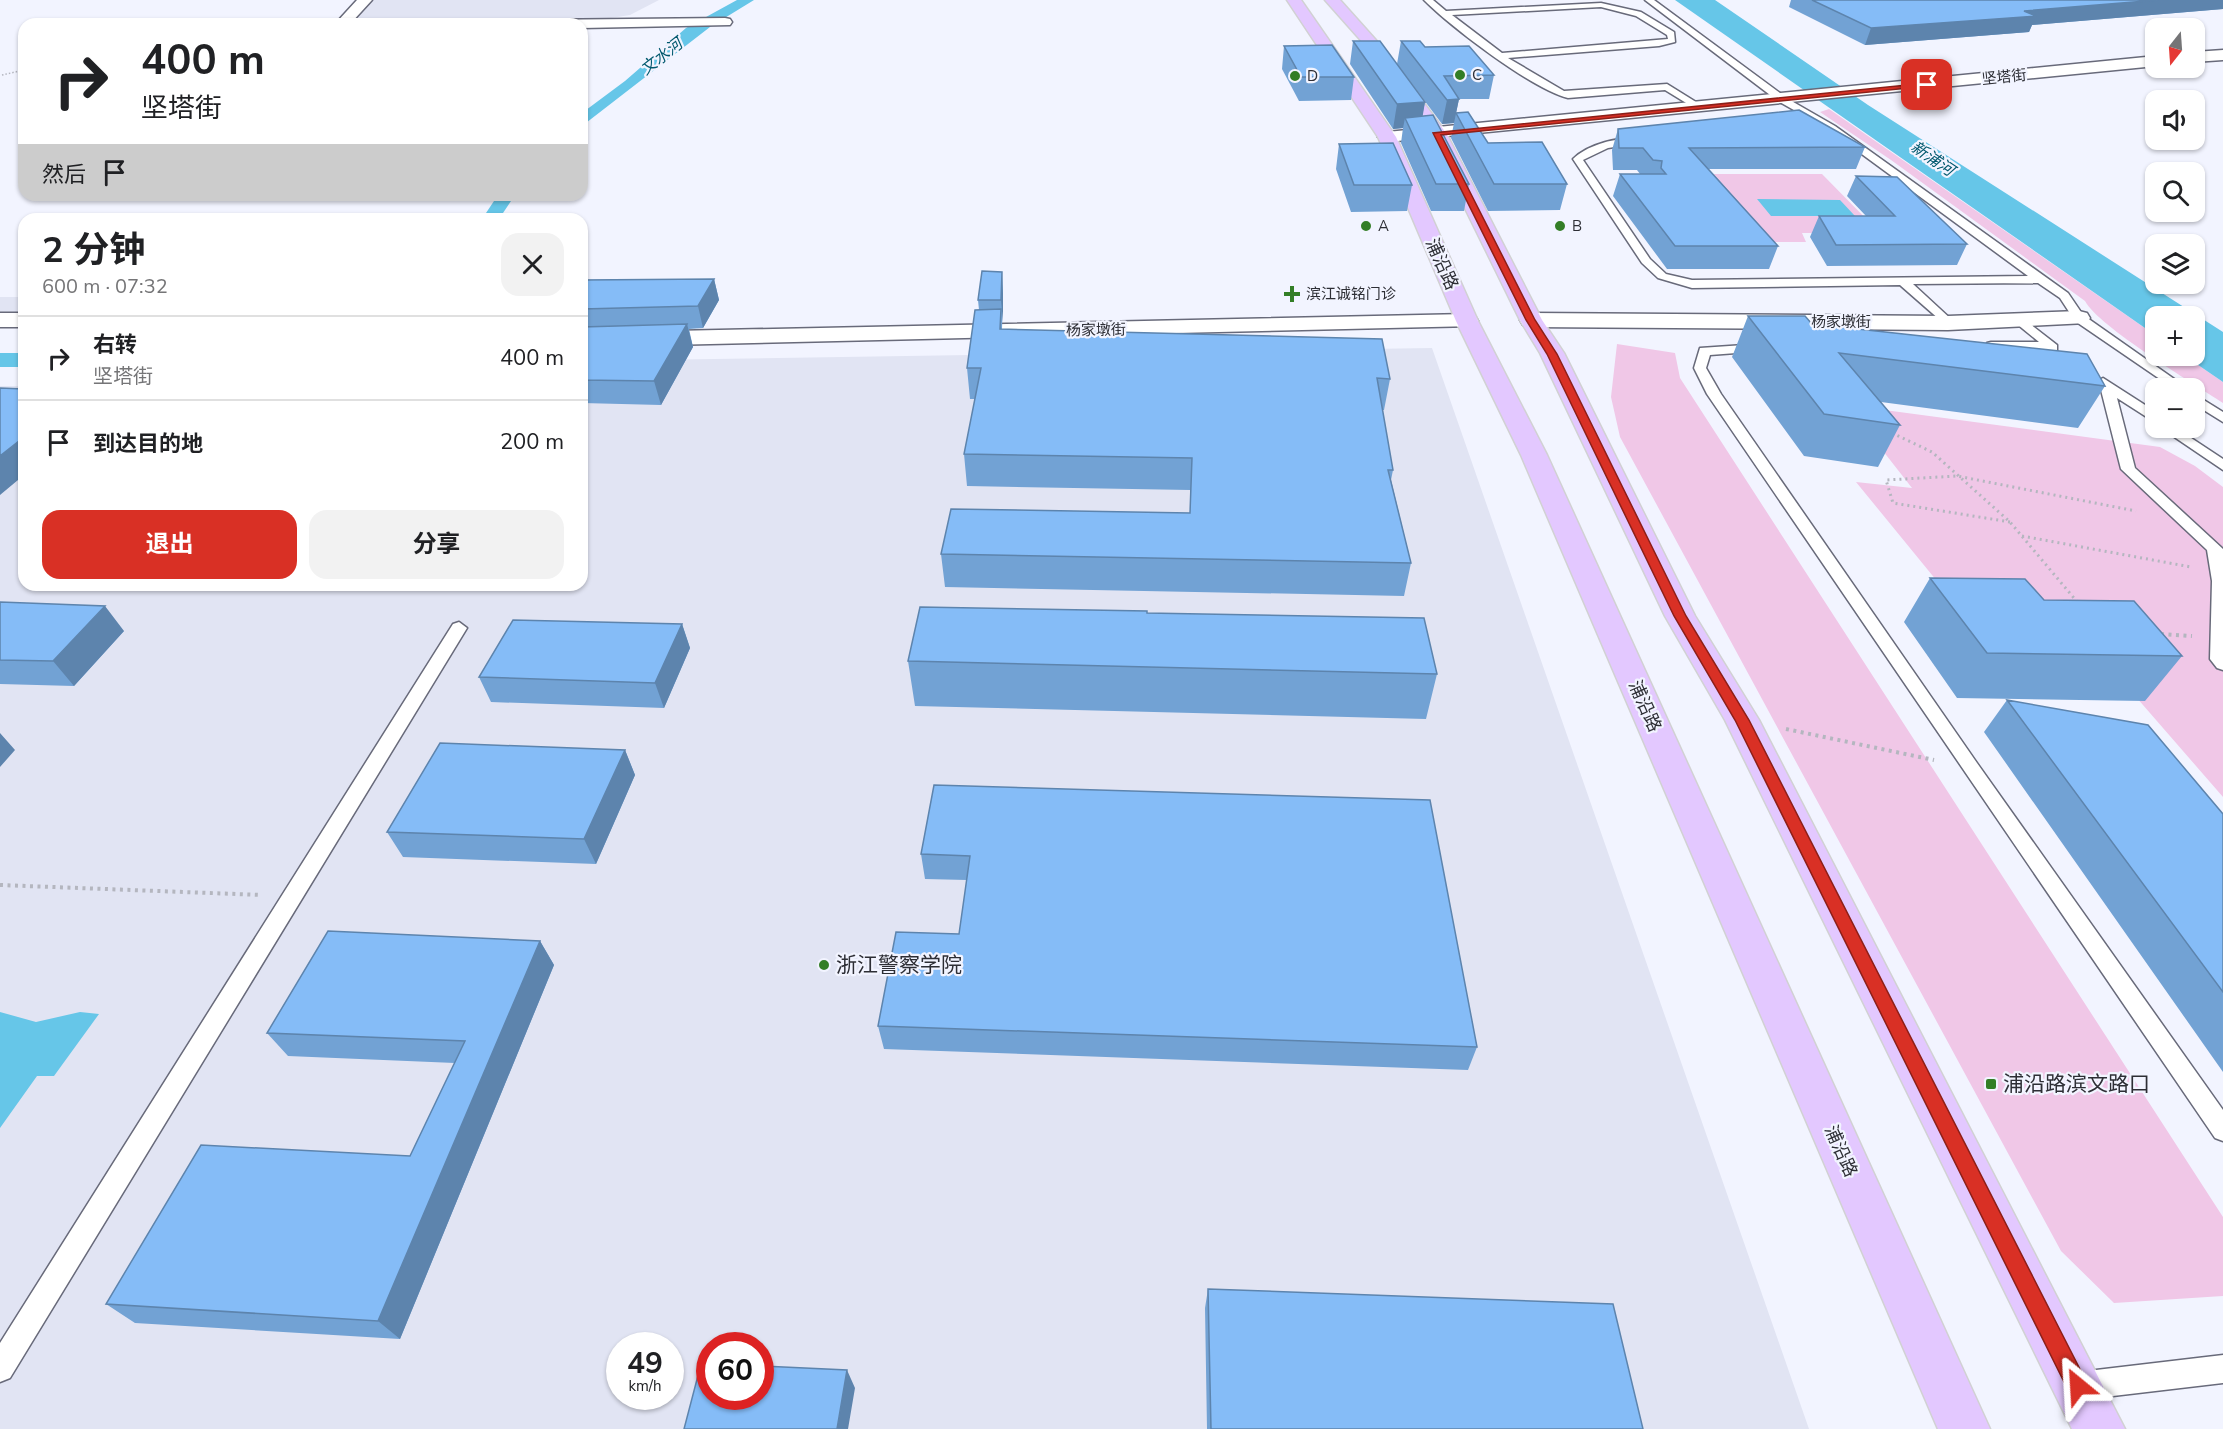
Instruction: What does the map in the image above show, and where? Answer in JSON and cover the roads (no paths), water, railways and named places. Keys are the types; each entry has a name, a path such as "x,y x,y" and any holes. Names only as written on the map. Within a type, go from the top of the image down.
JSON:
{"main road":[{"name":"浦沿路","path":"1294,0 1386,137 1467,321 1534,454 1964,1429"},
{"path":"1332,0 1378,51 1437,133 1531,320 1552,354 1680,616 1742,720 2100,1429"}],"street":[{"path":"348,18 365,0"},
{"path":"588,23 672,22 690,15 724,22"},
{"path":"2205,56 2223,54"},
{"name":"坚塔街","path":"1386,137 2145,62"},
{"name":"杨家墩街","path":"1531,320 1948,322 2079,318"},
{"path":"0,320 18,320"},
{"name":"杨家墩街","path":"588,340 1467,321"}],"lane":[{"path":"1428,0 1500,56 1556,94 1667,87 1699,107"},
{"path":"1649,0 1783,99 1818,120 2064,296 2079,318 2166,378"},
{"path":"1444,13 1601,5 1638,11 1671,34 1672,40 1659,44 1500,56"},
{"path":"1488,47 1526,45"},
{"path":"1795,123 1818,120"},
{"path":"1646,140 1612,144 1590,151 1578,159 1601,185 1646,261 1662,276 1692,284 2040,279"},
{"path":"1903,281 1948,322"},
{"path":"1968,346 2055,349 2021,321"},
{"path":"1781,348 1704,351 1700,368 1720,402 1970,768 2223,1130"},
{"path":"2088,372 2145,412"},
{"path":"2107,386 2128,469 2215,549 2222,591 2219,658 2223,664"},
{"path":"2205,406 2223,418"},
{"path":"2182,438 2223,466"},
{"path":"0,1368 459,628"},
{"path":"2078,1386 2223,1369"}],"water":[{"name":"文水河","path":"737,0 754,0 710,27 588,121 588,109 625,81 686,28"},
{"name":"新浦河","path":"1675,0 1715,0 1868,105 2145,282 2145,294 2164,294 2182,306 2145,306 2145,328"},
{"path":"1757,199 1840,200 1855,216 1771,216"},
{"path":"494,201 511,201 503,213 486,213"},
{"path":"2205,320 2223,332 2223,382 2200,366 2205,366"},
{"path":"0,353 18,353 18,367 0,367"},
{"path":"0,1012 36,1022 80,1012 99,1014 54,1076 37,1076 0,1128"}],"place":[{"name":"C","path":"1460,75"},
{"name":"D","path":"1295,76"},
{"name":"A","path":"1366,226"},
{"name":"B","path":"1560,226"},
{"name":"滨江诚铭门诊","path":"1292,294"},
{"name":"浙江警察学院","path":"824,965"},
{"name":"浦沿路滨文路口","path":"1991,1084"}]}
